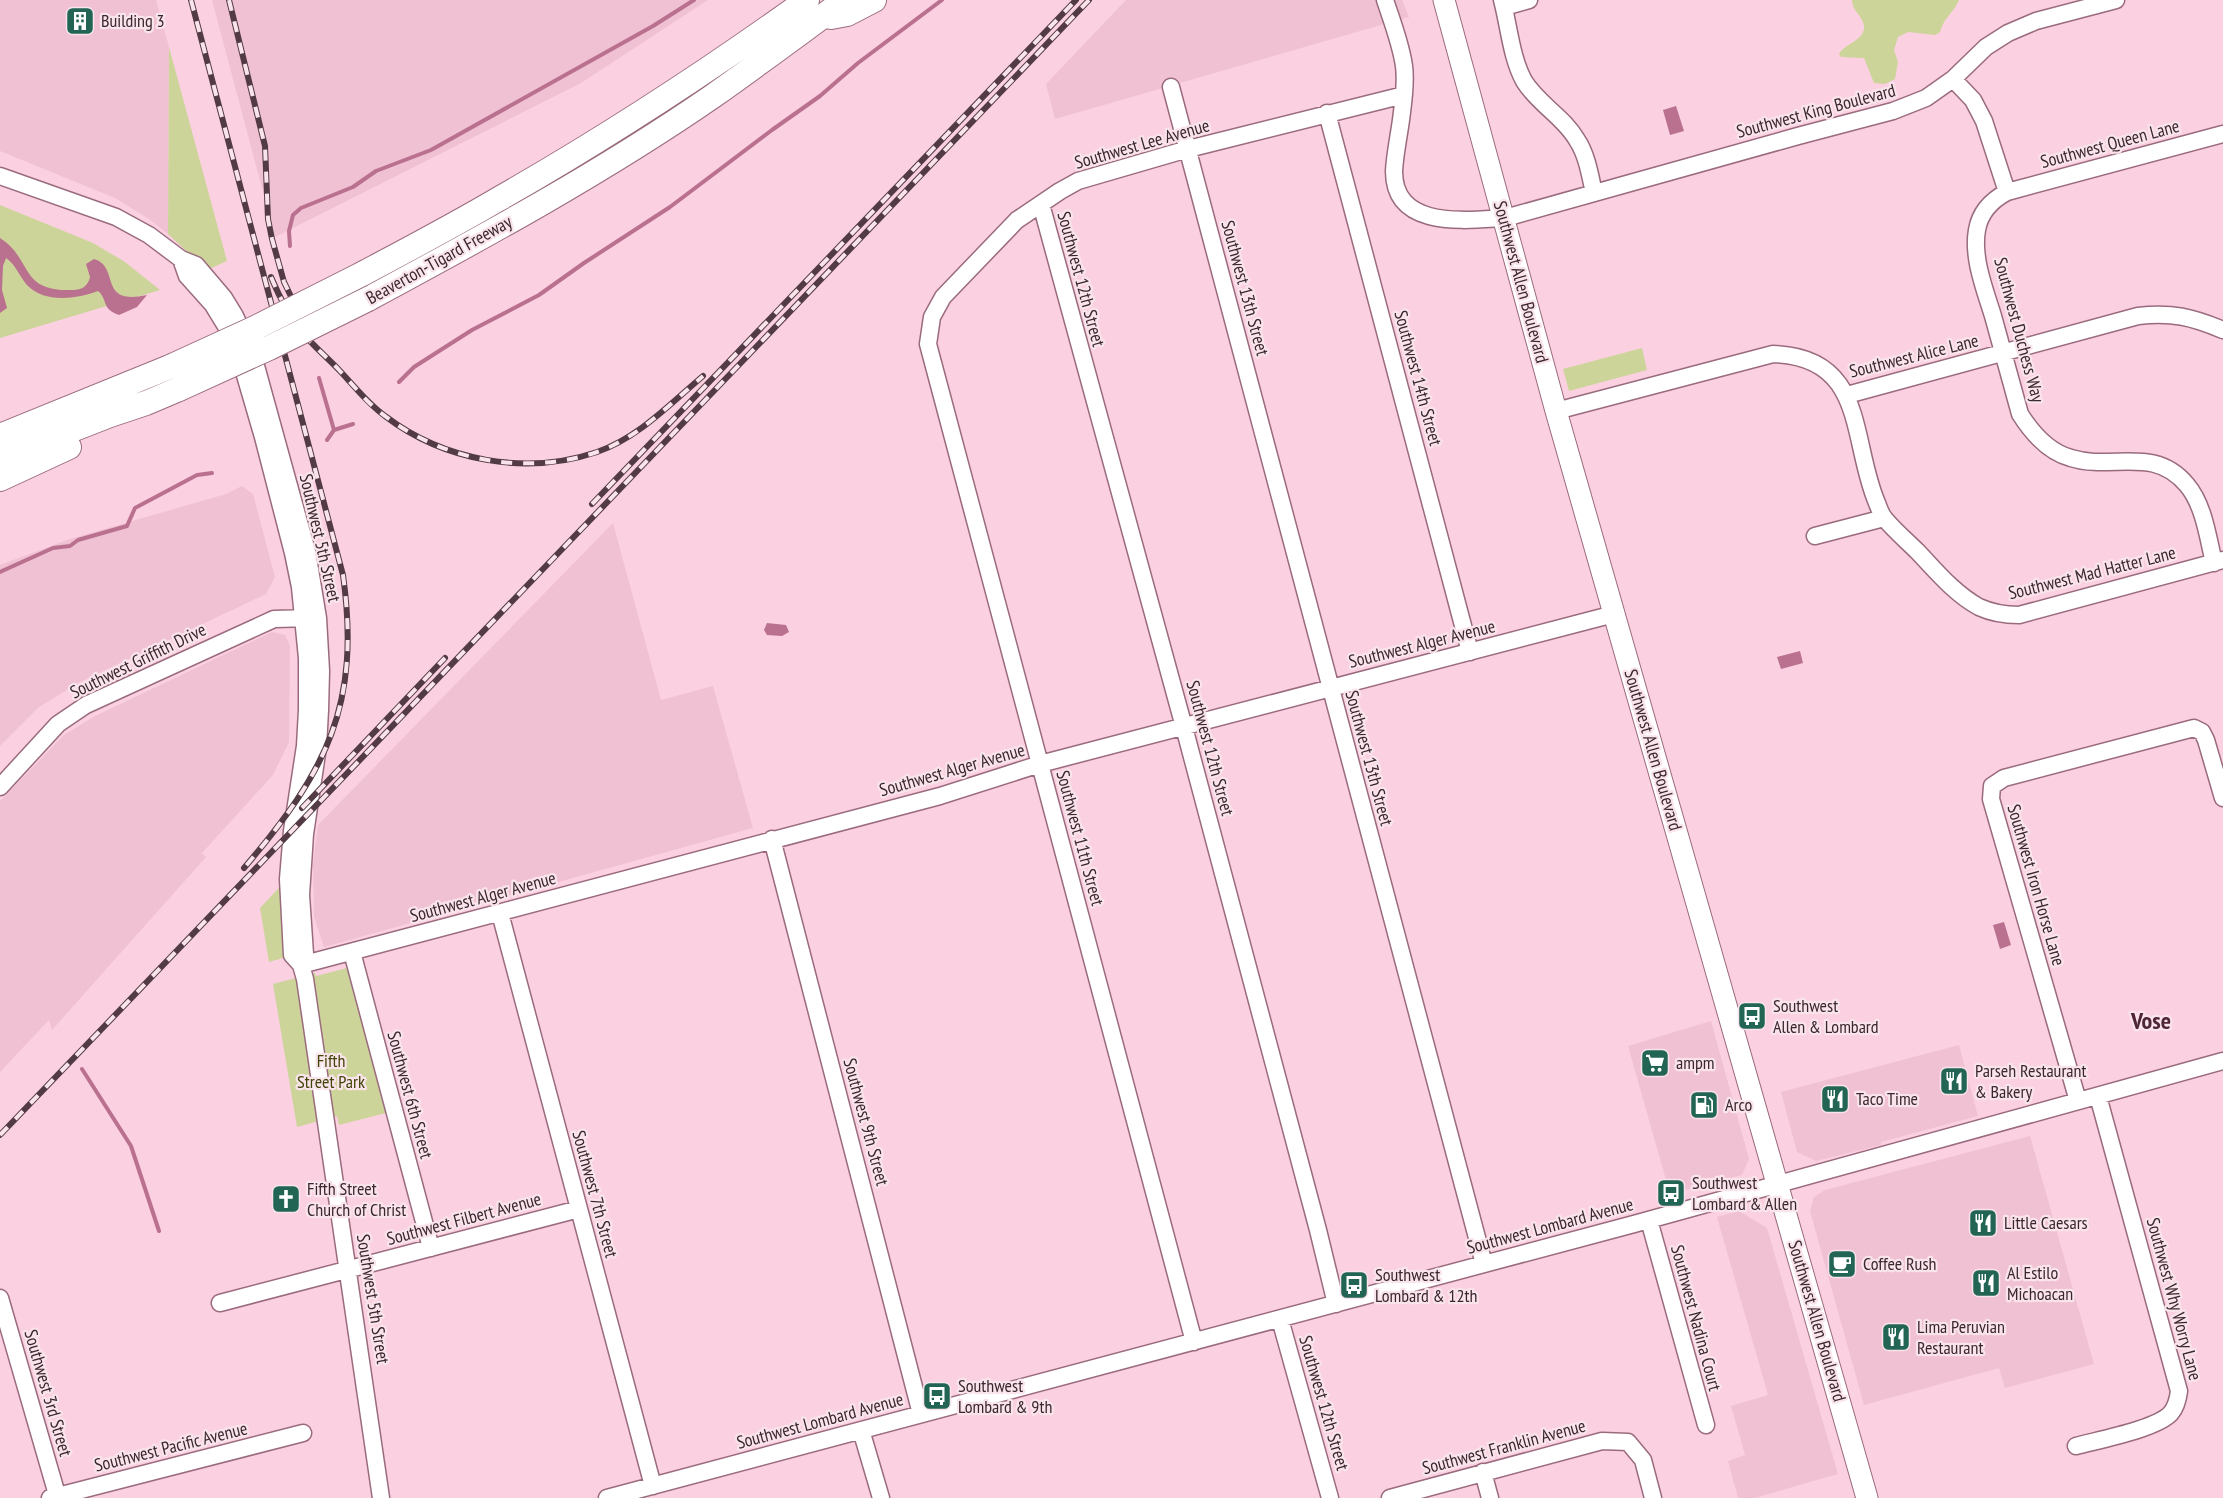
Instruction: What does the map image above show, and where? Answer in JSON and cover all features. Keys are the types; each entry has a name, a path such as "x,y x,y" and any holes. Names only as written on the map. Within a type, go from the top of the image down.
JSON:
{"highway":[{"name":"Beaverton-Tigard Freeway","path":"0,458 146,403 175,377 255,328 362,274 497,200 701,74 812,10 845,0"},
{"path":"812,10 847,14 874,0"},
{"name":"Beaverton-Tigard Freeway","path":"3,433 269,348 368,299 487,235 602,167 712,97 812,10"},
{"path":"0,479 115,426 146,403"}],"main road":[{"name":"Southwest Allen Boulevard","path":"1444,0 1556,411 1867,1498"}],"street":[{"name":"Southwest King Boulevard","path":"1385,0 1404,67 1404,95 1394,171 1396,185 1401,197 1411,208 1430,217 1443,219 1505,218 1893,111 1926,98 1953,79 1986,47 2008,33 2036,21 2116,0"},
{"path":"1529,0 1503,4 1517,65 1530,91 1577,138 1594,193"},
{"path":"1953,79 1973,100 1984,121 2007,192"},
{"name":"Southwest 13th Street","path":"1171,87 1484,1264"},
{"name":"Southwest Lee Avenue","path":"928,344 932,317 943,297 1017,220 1078,181 1188,149 1404,95"},
{"name":"Southwest 14th Street","path":"1327,113 1470,652"},
{"name":"Southwest Queen Lane","path":"2007,192 2223,134"},
{"name":"Southwest 5th Street","path":"0,176 117,217 149,235 180,259 196,265 224,298 253,355 307,551 311,618 306,730 288,879 292,955 301,965 305,980 381,1498"},
{"name":"Southwest Duchess Way","path":"2007,192 1989,205 1982,216 1977,237 1981,273 2020,414 2031,431 2048,446 2069,458 2084,461 2144,461 2167,468 2187,484 2198,503 2219,561"},
{"name":"Southwest 12th Street","path":"1041,204 1184,727 1336,1304"},
{"name":"Southwest Alice Lane","path":"1556,411 1773,354 1806,360 1822,368 1835,377 1847,395 2138,316 2181,315 2223,330"},
{"name":"Southwest 11th Street","path":"928,344 1194,1342"},
{"name":"Southwest Mad Hatter Lane","path":"1847,395 1875,500 1884,518 1960,594 1977,606 1993,613 2006,615 2032,612 2219,561"},
{"path":"1815,536 1884,518"},
{"name":"Southwest Alger Avenue","path":"301,965 940,796 1040,764 1614,614"},
{"name":"Southwest Griffith Drive","path":"0,787 58,724 86,705 274,619 311,618"},
{"name":"Southwest Iron Horse Lane","path":"2078,1101 1991,799 1992,786 2004,778 2026,771 2194,728 2202,732 2206,740 2223,798"},
{"name":"Southwest 9th Street","path":"772,839 921,1414"},
{"name":"Southwest 7th Street","path":"500,913 653,1486"},
{"name":"Southwest 6th Street","path":"352,952 431,1248"},
{"name":"Southwest Lombard Avenue","path":"607,1498 1649,1220 2223,1061"},
{"name":"Southwest Why Worry Lane","path":"2076,1446 2156,1424 2172,1412 2178,1401 2179,1391 2098,1096"},
{"name":"Southwest Filbert Avenue","path":"220,1303 579,1209"},
{"name":"Southwest Nadina Court","path":"1649,1220 1706,1425"},
{"name":"Southwest 3rd Street","path":"0,1298 8,1359 55,1497"},
{"name":"Southwest 12th Street","path":"1280,1319 1330,1498"},
{"path":"861,1430 881,1498"},
{"name":"Southwest Pacific Avenue","path":"55,1497 303,1433"},
{"name":"Southwest Franklin Avenue","path":"1390,1498 1602,1441 1628,1442 1643,1460 1653,1498"},
{"path":"1483,1472 1490,1498"}],"shaded area":[{"path":"0,0 156,0 169,47 168,234 115,198 0,151"},
{"path":"212,0 708,0 581,83 275,237"},
{"path":"1126,0 1402,0 1409,17 1055,119 1046,84"},
{"path":"1676,106 1684,131 1670,135 1663,110"},
{"path":"0,238 11,247 29,273 43,286 73,290 82,288 88,283 90,277 86,264 94,259 102,263 107,270 115,291 131,297 147,295 137,307 119,315 107,307 98,291 70,298 42,295 26,284 6,258 3,266 2,290 7,308 0,313"},
{"path":"242,486 253,494 275,577 266,594 80,682 39,707 0,746 0,565 70,539 226,494"},
{"path":"613,523 661,700 713,686 753,828 324,947 314,917 313,864 318,825"},
{"path":"767,623 786,625 789,632 782,636 767,635 764,630"},
{"path":"272,632 285,635 290,646 289,742 273,775 202,853 206,857 52,1030 49,1020 0,1072 0,801 64,735 95,716"},
{"path":"1800,651 1803,663 1781,669 1777,657"},
{"path":"2004,922 2011,945 2000,949 1993,925"},
{"path":"1711,1021 1749,1159 1742,1175 1670,1194 1628,1046"},
{"path":"1959,1045 1978,1116 1881,1142 1881,1145 1816,1161 1797,1152 1781,1092"},
{"path":"2030,1136 2094,1364 2005,1388 1999,1368 1864,1405 1810,1211 1814,1197 1825,1190"},
{"path":"1739,1211 1767,1228 1838,1474 1755,1498 1738,1498 1728,1461 1745,1455 1731,1406 1768,1395 1717,1217"}],"green space":[{"path":"1852,0 1959,0 1940,32 1935,35 1908,32 1898,37 1894,50 1898,62 1895,79 1885,84 1874,83 1864,58 1841,57 1839,54 1858,39 1863,31 1863,22"},
{"path":"169,47 227,261 207,270 168,234"},
{"path":"0,205 93,243 125,262 160,290 0,338"},
{"path":"1642,348 1647,370 1569,391 1563,369"},
{"path":"290,876 311,950 269,962 260,908"},
{"name":"Fifth Street Park","path":"347,968 386,1113 339,1125 337,1116 297,1127 273,984 315,973 316,976"}],"waterway":[{"path":"290,246 289,231 293,215 301,208 353,187 376,171 431,150 653,26 694,0"},
{"path":"399,382 414,367 472,330 539,295 670,207 820,96 858,63 942,0"},
{"path":"319,378 334,430"},
{"path":"327,440 334,430 353,424"},
{"path":"0,572 53,548 70,546 78,540 127,526 135,508 197,475 212,473"},
{"path":"82,1069 131,1146 159,1231"}],"railway":[{"path":"191,0 343,575 347,621 347,662 341,699 331,734 317,767 297,800 244,868"},
{"path":"229,0 265,146 268,219 272,239 284,282 297,309"},
{"path":"592,504 1076,0"},
{"path":"0,1135 1089,0"},
{"path":"271,277 285,306 302,332 367,401 408,431 433,444 487,460 542,463 597,452 640,429 703,376"},
{"path":"302,808 445,658"}],"place":[{"name":"Building 3","path":"80,21"},
{"name":"Southwest Allen & Lombard","path":"1752,1016"},
{"name":"ampm","path":"1655,1063"},
{"name":"Parseh Restaurant & Bakery","path":"1954,1081"},
{"name":"Taco Time","path":"1835,1099"},
{"name":"Arco","path":"1704,1105"},
{"name":"Southwest Lombard & Allen","path":"1671,1193"},
{"name":"Fifth Street Church of Christ","path":"286,1199"},
{"name":"Little Caesars","path":"1983,1223"},
{"name":"Coffee Rush","path":"1842,1264"},
{"name":"Al Estilo Michoacan","path":"1986,1283"},
{"name":"Southwest Lombard & 12th","path":"1354,1285"},
{"name":"Lima Peruvian Restaurant","path":"1896,1337"},
{"name":"Southwest Lombard & 9th","path":"937,1396"}],"district":[{"name":"Vose","path":"2151,1021"}]}
